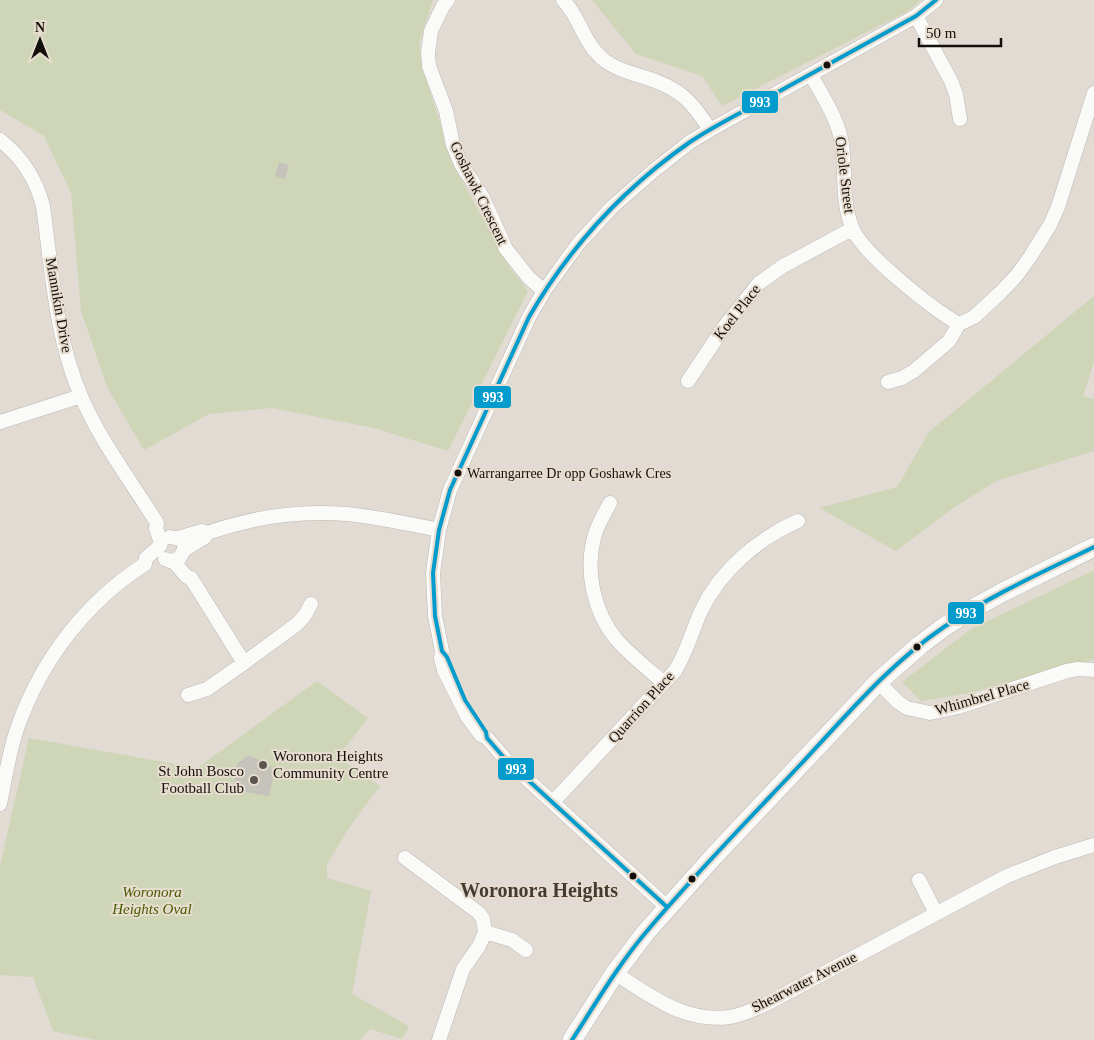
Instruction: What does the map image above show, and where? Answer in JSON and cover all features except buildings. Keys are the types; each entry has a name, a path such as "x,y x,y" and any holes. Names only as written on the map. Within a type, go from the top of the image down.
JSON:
{"street":[{"name":"Goshawk Crescent","path":"448,0 431,31 428,53 429,66 446,111 453,145 461,164 482,196 506,249 529,278 544,290"},
{"path":"563,0 574,15 586,40 603,58 621,70 658,82 678,92 698,110 710,130"},
{"path":"667,907 506,760 487,738 486,732 466,700 447,657 442,651 433,597 434,556 438,530 450,490 460,466 516,342 544,290 578,244 612,207 690,142 916,16 936,0"},
{"path":"916,16 951,81 956,94 960,119"},
{"name":"Oriole Street","path":"811,75 826,101 840,132 844,190 852,229 866,248 892,273 958,324"},
{"path":"888,382 902,378 914,371 949,341 958,324 974,317 1017,275 1042,240 1058,207 1094,93"},
{"name":"Mannikin Drive","path":"0,140 19,157 34,179 39,192 43,206 61,331 81,396 102,436 157,523 162,525 187,577 191,578 244,663"},
{"name":"Koel Place","path":"688,381 724,327 759,283 783,266 852,229"},
{"path":"0,422 81,396"},
{"path":"610,503 597,527 594,539 591,564 594,594 606,624 616,638 664,683"},
{"path":"0,804 18,728 32,694 51,658 87,612 116,585 145,564 146,558 205,537 207,533 245,521 285,514 324,513 365,517 438,530"},
{"name":"Quarrion Place","path":"553,802 675,671 682,660 702,609 725,575 738,561 768,536 798,521"},
{"path":"572,1040 615,973 667,907 878,682 926,641 974,608 1094,547"},
{"path":"188,695 207,689 244,663 296,624 305,615 311,604"},
{"name":"Whimbrel Place","path":"878,682 898,702 907,708 930,713 958,707 1067,671 1083,668 1094,670"},
{"name":"Shearwater Avenue","path":"615,973 677,1011 710,1018 731,1017 766,1004 1007,876 1030,866 1094,845"},
{"path":"405,858 483,919 485,932 479,946 463,969 439,1040"},
{"path":"919,880 936,913"},
{"path":"485,932 512,940 526,950"}],"green space":[{"path":"0,0 433,0 419,43 427,83 455,168 510,268 528,291 448,451 374,428 272,408 209,414 144,450 107,387 81,311 71,193 44,136 0,110"},
{"path":"592,0 921,0 908,11 722,106 702,76 636,54"},
{"path":"1094,296 1094,362 1083,396 1094,399 1094,451 996,481 952,509 896,551 819,508 897,487 929,432"},
{"path":"1094,570 1094,660 1054,669 970,693 921,701 902,682 971,629"},
{"name":"Woronora Heights Oval","path":"317,681 368,718 338,757 380,786 349,828 327,864 327,878 371,891 352,994 409,1026 402,1039 370,1029 360,1040 96,1040 53,1031 33,977 0,975 0,866 29,738 197,768"}],"transit line":[{"name":"993","path":"667,907 506,760 487,738 486,732 465,700 447,657 442,651 435,616 433,573 439,530 450,490 529,317 580,243 621,199 690,142 719,124 916,16 936,0"},
{"name":"993","path":"572,1040 626,957 665,910 886,674 924,642 962,615 1017,584 1094,547"}],"place":[{"name":"Warrangarree Dr opp Goshawk Cres","path":"458,473"},
{"name":"Woronora Heights Community Centre","path":"263,765"},
{"name":"St John Bosco Football Club","path":"254,780"}],"district":[{"name":"Woronora Heights","path":"539,890"}]}
